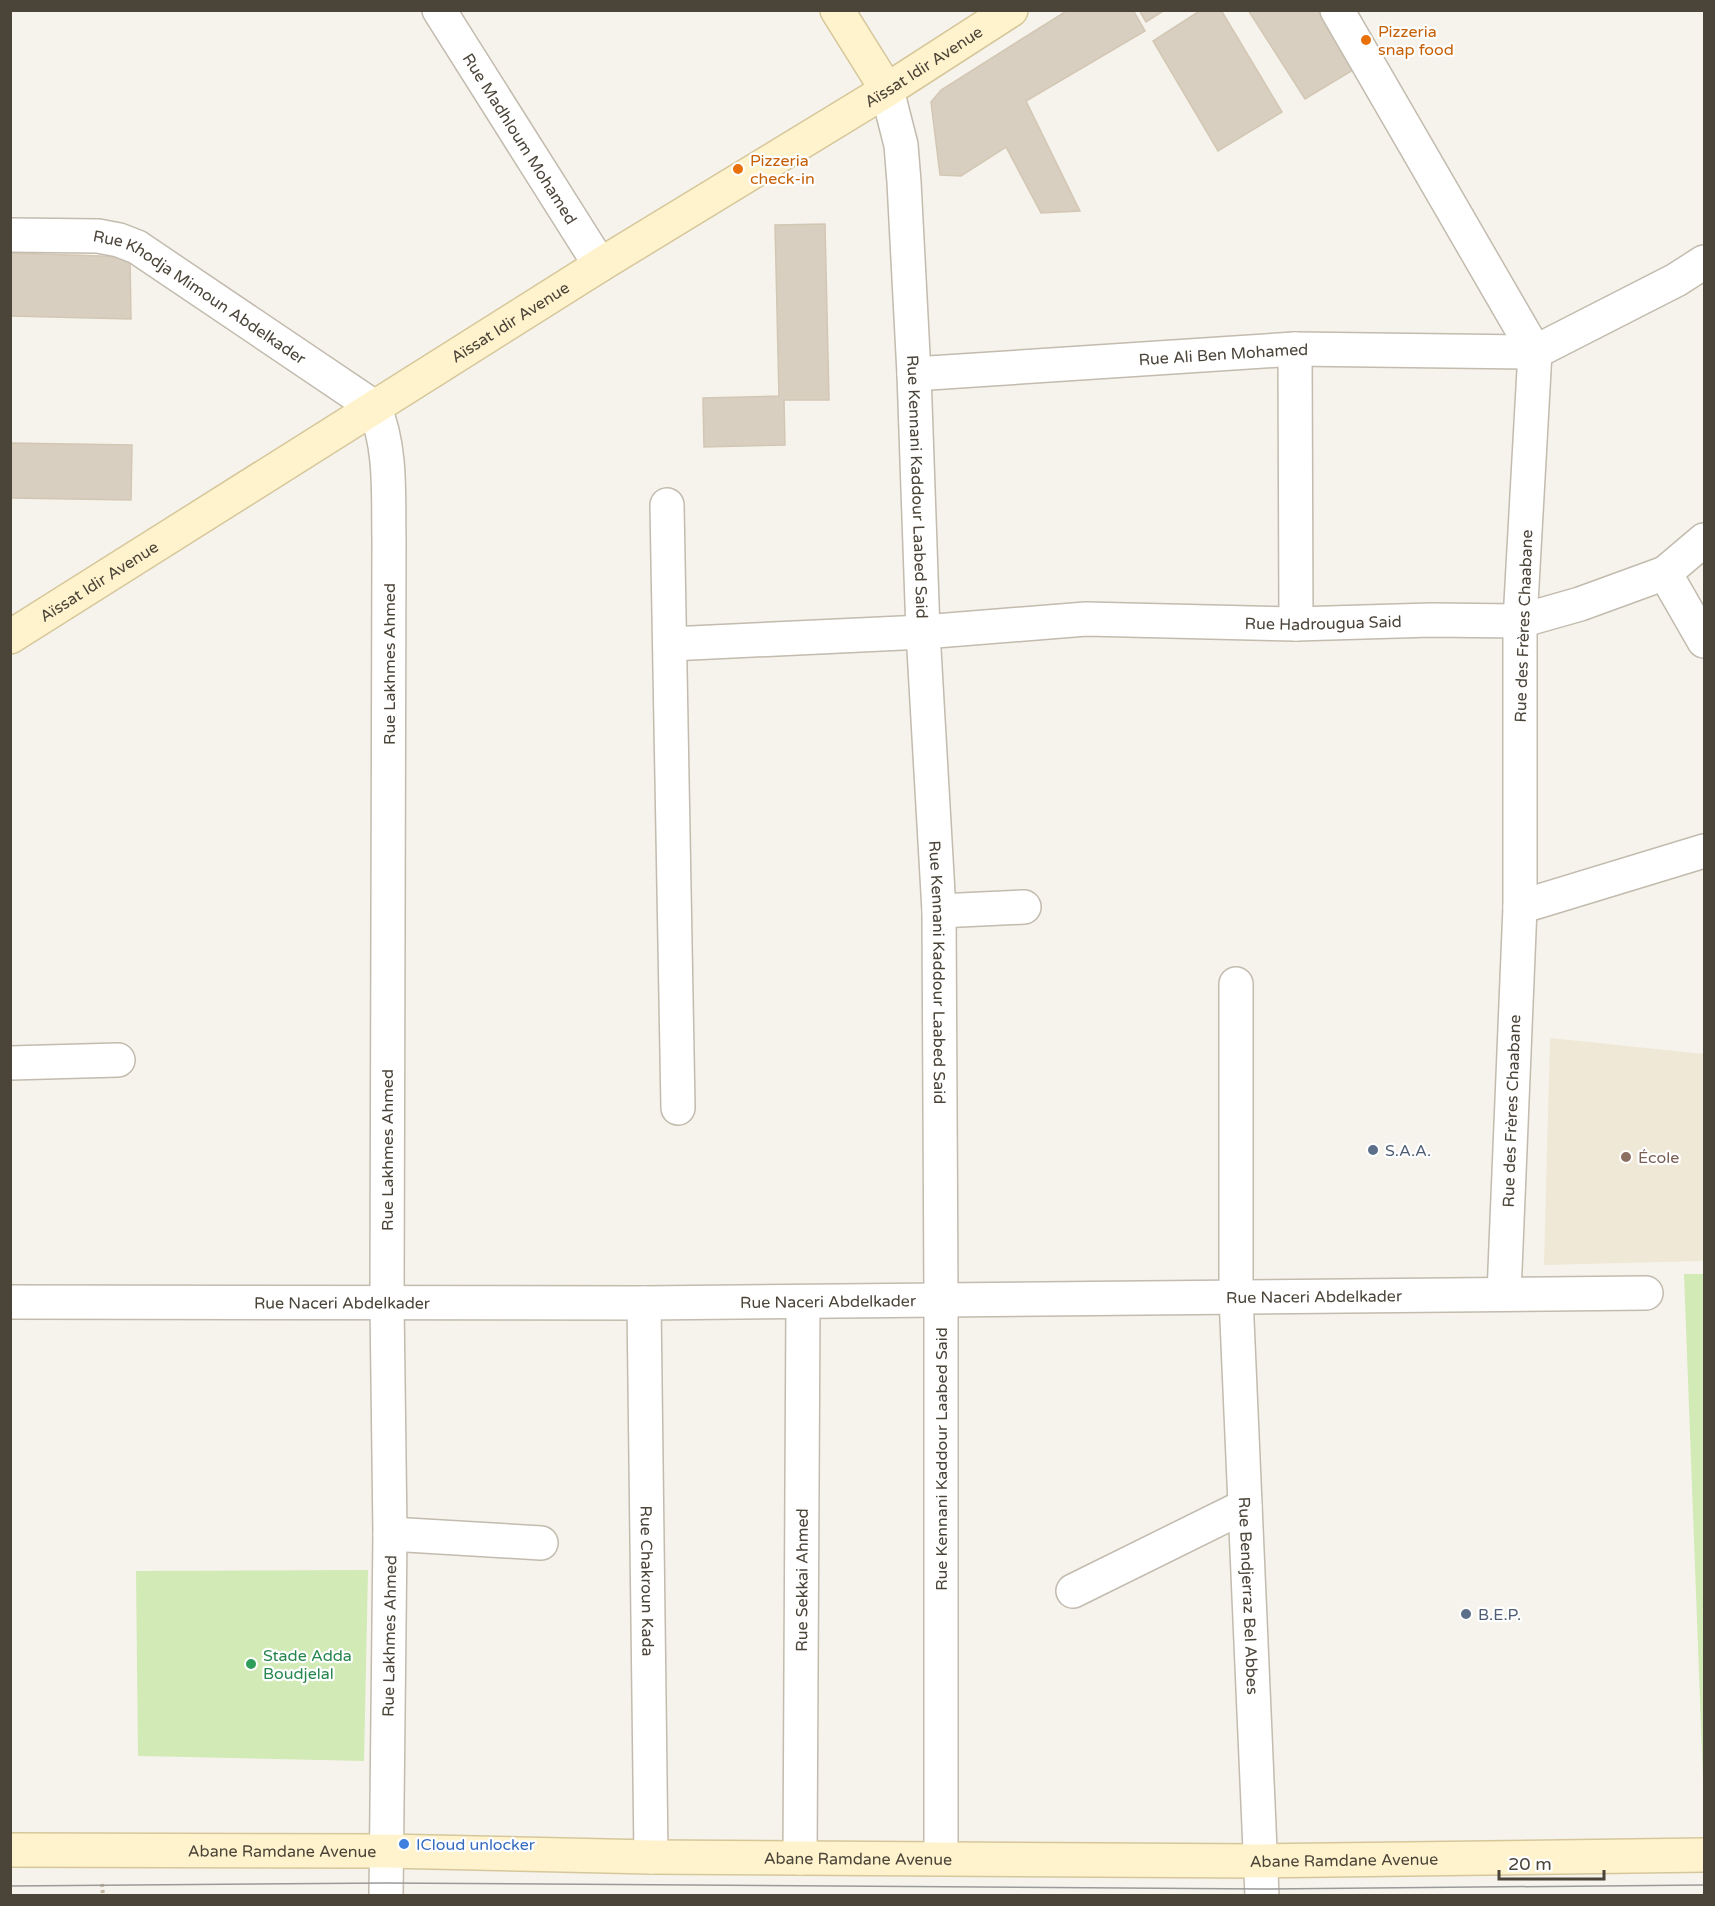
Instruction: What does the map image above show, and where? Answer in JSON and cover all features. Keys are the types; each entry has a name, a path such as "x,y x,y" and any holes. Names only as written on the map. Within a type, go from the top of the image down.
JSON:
{"main road":[{"path":"837,10 887,90"},
{"name":"Aïssat Idir Avenue","path":"10,637 600,266 887,90 1011,10"},
{"name":"Abane Ramdane Avenue","path":"10,1850 386,1851 651,1857 1260,1861 1704,1855"}],"street":[{"name":"Rue Madhloum Mohamed","path":"439,10 600,266"},
{"path":"1337,10 1535,352 1676,280 1704,262"},
{"name":"Rue Kennani Kaddour Laabed Said","path":"887,90 901,146 914,374 923,632 939,911 941,1858"},
{"name":"Rue Khodja Mimoun Abdelkader","path":"10,235 98,236 119,240 137,247 374,407"},
{"path":"1295,349 1296,624"},
{"name":"Rue Ali Ben Mohamed","path":"914,374 1295,349 1535,352"},
{"name":"Rue des Frères Chaabane","path":"1504,1294 1520,907 1520,621 1535,352"},
{"name":"Rue Lakhmes Ahmed","path":"374,407 380,421 385,445 389,540 387,1303 390,1534 386,1896"},
{"path":"666,505 678,1108"},
{"name":"Rue Hadrougua Said","path":"670,644 923,632 1086,619 1296,624 1431,620 1520,621 1580,604 1665,573 1704,540"},
{"path":"1665,573 1704,641"},
{"path":"1520,907 1704,851"},
{"path":"939,911 1024,907"},
{"name":"Rue Bendjerraz Bel Abbes","path":"1236,984 1236,1297 1262,1896"},
{"path":"10,1063 118,1060"},
{"name":"Rue Naceri Abdelkader","path":"10,1302 644,1303 1646,1293"},
{"name":"Rue Sekkai Ahmed","path":"800,1858 803,1302"},
{"name":"Rue Chakroun Kada","path":"644,1303 651,1857"},
{"path":"1073,1591 1245,1506"},
{"path":"390,1534 541,1543"}],"shaded area":[{"name":"École","path":"1550,1038 1704,1054 1704,1261 1544,1265"}],"green space":[{"path":"1684,1274 1704,1274 1703,1780"},
{"name":"Stade Adda Boudjelal","path":"368,1570 364,1761 138,1756 136,1571"}],"building":[{"path":"1068,10 1133,10 1145,31 1026,101 1080,211 1041,213 1006,147 961,176 940,175 931,102 941,90"},
{"path":"1139,10 1165,10 1146,22"},
{"path":"1201,10 1221,10 1282,112 1218,151 1153,41"},
{"path":"1248,10 1323,10 1358,67 1305,99"},
{"path":"825,224 829,400 784,400 785,445 704,447 703,398 779,396 775,225"},
{"path":"10,253 130,257 131,319 10,316"},
{"path":"10,443 132,445 131,500 10,498"}],"tram line":[{"path":"10,1886 385,1883 1262,1889 1704,1885"}],"place":[{"name":"Pizzeria snap food","path":"1366,40"},
{"name":"Pizzeria check-in","path":"738,169"},
{"name":"S.A.A.","path":"1373,1150"},
{"name":"École","path":"1626,1157"},
{"name":"B.E.P.","path":"1466,1614"},
{"name":"Stade Adda Boudjelal","path":"251,1664"},
{"name":"ICloud unlocker","path":"404,1844"}]}
